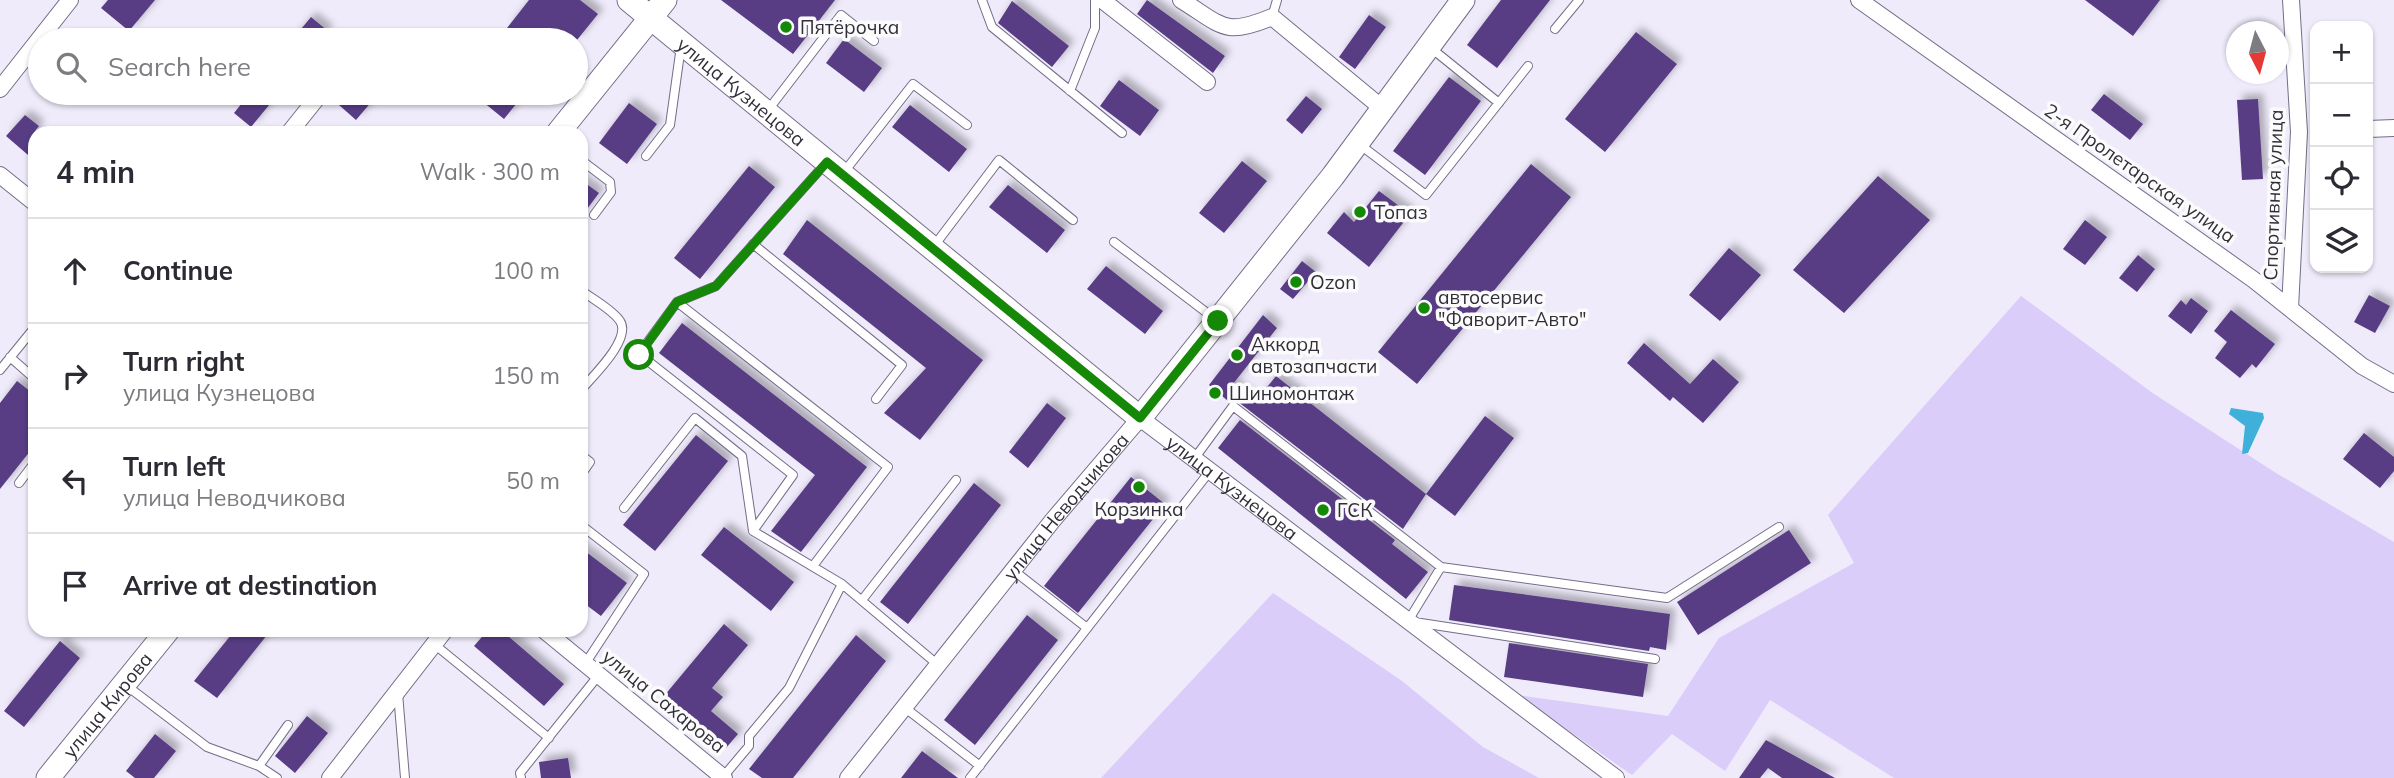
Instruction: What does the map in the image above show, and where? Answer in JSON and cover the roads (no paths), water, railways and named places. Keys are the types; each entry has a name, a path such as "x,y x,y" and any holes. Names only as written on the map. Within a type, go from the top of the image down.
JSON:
{"main road":[{"name":"улица Кузнецова","path":"629,0 658,9 681,43 1140,418"},
{"name":"улица Неводчикова","path":"1140,418 1358,143 1463,0"},
{"path":"588,96 658,9"},
{"path":"564,126 581,105"},
{"name":"улица Кирова","path":"55,773 162,637"}],"street":[{"path":"48,28 70,0"},
{"path":"1102,0 1208,82"},
{"path":"1181,0 1229,28 1242,29 1272,17 1382,108"},
{"name":"2-я Пролетарская улица","path":"1859,0 2290,308 2362,366 2394,384"},
{"name":"Спортивная улица","path":"2290,308 2298,132 2291,0"},
{"path":"0,89 28,53"},
{"path":"295,126 311,105"},
{"path":"2373,129 2394,128"},
{"path":"2298,132 2310,131"},
{"path":"0,176 28,198"},
{"name":"улица Кузнецова","path":"1140,418 1616,778"},
{"name":"улица Неводчикова","path":"848,778 1013,570 1140,418"},
{"path":"330,778 440,637"},
{"name":"улица Сахарова","path":"552,637 724,778"}],"lane":[{"path":"982,0 992,27 1122,133"},
{"path":"1070,91 1095,28 1095,0"},
{"path":"1272,17 1277,0"},
{"path":"1555,29 1578,0"},
{"path":"766,112 792,83 841,15 874,41"},
{"path":"646,156 670,125 681,43"},
{"path":"1429,46 1499,103"},
{"path":"1358,143 1426,195 1528,66"},
{"path":"752,531 793,475 639,355 677,302 716,286 753,244 835,168 913,84 967,125"},
{"path":"932,248 999,160 1073,220"},
{"path":"588,165 610,182 611,192 594,215"},
{"path":"1114,242 1218,321"},
{"path":"753,244 902,365 876,399"},
{"path":"588,295 620,320 623,329 621,341 588,381"},
{"path":"677,302 888,467 813,566"},
{"path":"0,370 28,335"},
{"path":"10,357 28,373"},
{"path":"1194,459 1233,406 1441,567 1668,598 1779,527"},
{"path":"624,508 695,418 742,456 752,531"},
{"path":"19,483 28,471"},
{"path":"970,778 1210,471"},
{"path":"862,600 956,480"},
{"path":"585,664 644,574 588,530"},
{"path":"752,531 842,584 937,664"},
{"path":"1441,567 1408,621 1655,659"},
{"path":"1013,570 1087,628"},
{"path":"724,778 749,746 749,736 789,688 842,584"},
{"path":"434,644 549,738"},
{"path":"521,778 520,774 598,676"},
{"path":"125,684 207,747 259,766 277,778"},
{"path":"398,690 405,778"},
{"path":"904,707 980,766"},
{"path":"259,766 288,725"}],"water":[{"path":"2231,408 2263,413 2264,418 2248,453 2242,454 2245,426 2229,414"}],"place":[{"name":"Пятёрочка","path":"786,27"},
{"name":"Топаз","path":"1360,212"},
{"name":"Ozon","path":"1296,282"},
{"name":"автосервис \"Фаворит-Авто\"","path":"1424,308"},
{"name":"Аккорд автозапчасти","path":"1237,355"},
{"name":"Шиномонтаж","path":"1215,393"},
{"name":"Корзинка","path":"1139,487"},
{"name":"ГСК","path":"1323,510"}]}
